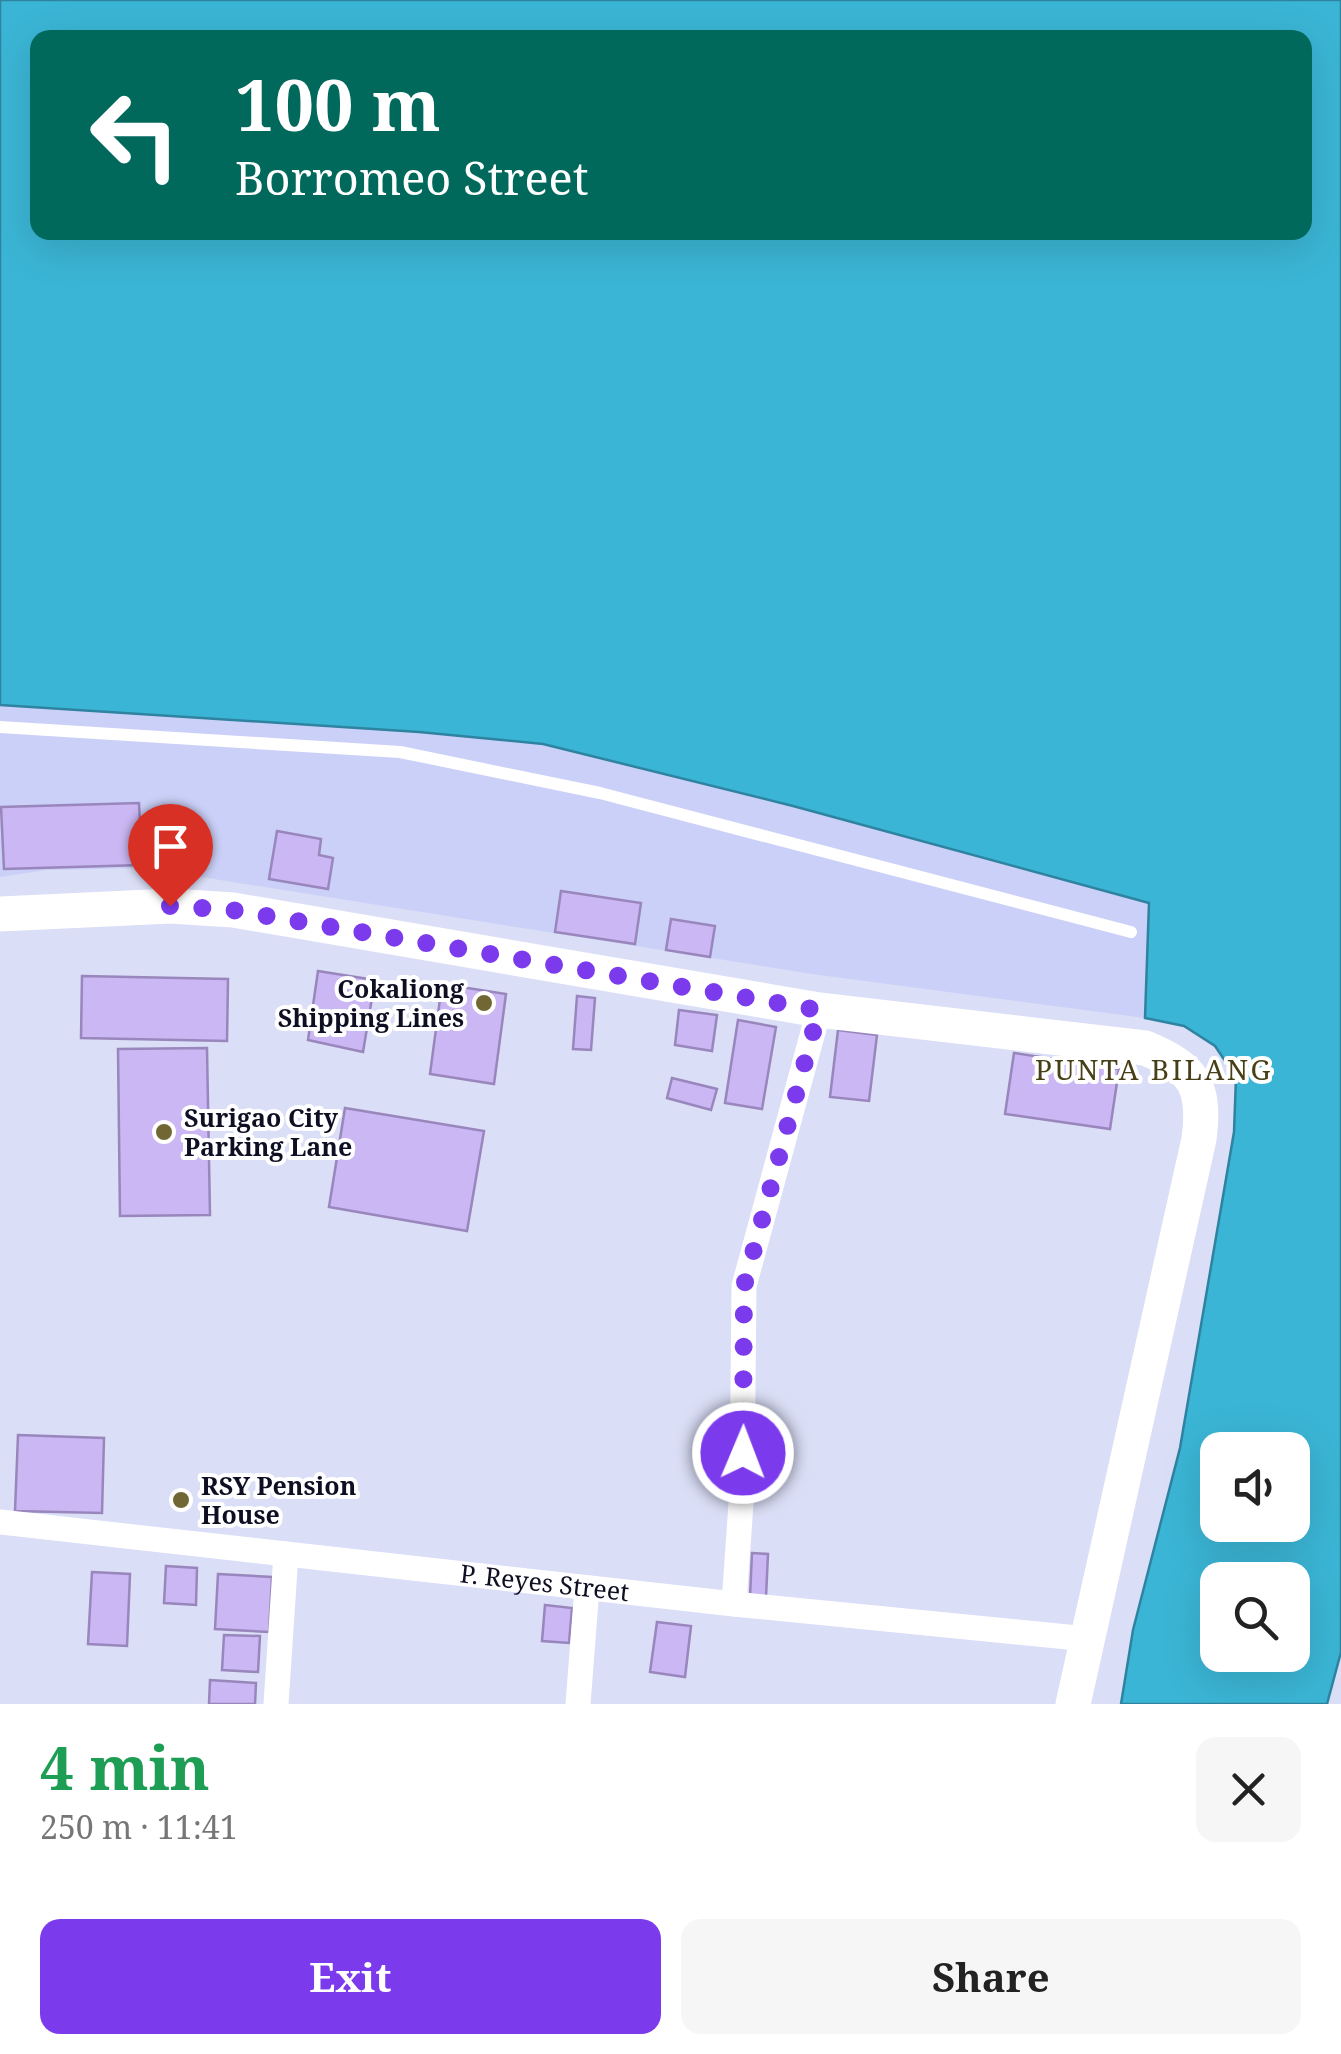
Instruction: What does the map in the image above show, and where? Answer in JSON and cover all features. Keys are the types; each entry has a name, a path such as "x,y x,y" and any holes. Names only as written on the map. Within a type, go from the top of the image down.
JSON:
{"street":[{"path":"0,914 170,906 232,910 819,1010 1145,1048 1172,1059 1199,1090 1203,1112 1200,1139 1073,1704"},
{"path":"734,1604 742,1489 744,1286 819,1010"},
{"name":"P. Reyes Street","path":"0,1522 734,1604 1088,1639"},
{"path":"276,1704 286,1554"},
{"path":"578,1704 587,1588"}],"lane":[{"path":"0,727 400,752 600,793 1131,932"}],"shaded area":[{"path":"0,0 1341,0 1341,1652 1327,1704 1121,1704 1133,1630 1180,1448 1234,1132 1236,1077 1215,1046 1184,1026 1145,1018 1149,903 793,806 543,744 419,732 0,705"},
{"path":"0,705 419,732 543,744 793,806 1149,903 1145,1018 812,974 145,868 47,870 0,877"}],"building":[{"path":"139,803 142,865 4,869 1,807"},
{"path":"277,831 321,839 319,855 333,858 328,889 269,879"},
{"path":"561,891 641,903 635,944 555,932"},
{"path":"671,919 715,926 710,957 666,950"},
{"path":"318,971 375,980 363,1052 308,1040"},
{"path":"82,976 228,979 227,1041 81,1038"},
{"path":"442,984 506,994 494,1084 430,1074"},
{"path":"577,996 595,998 591,1050 573,1049"},
{"path":"679,1010 717,1015 712,1051 675,1045"},
{"path":"738,1020 776,1027 762,1109 725,1103"},
{"path":"838,1030 877,1035 869,1101 830,1097"},
{"name":"Surigao City Parking Lane","path":"207,1048 210,1215 120,1216 118,1049"},
{"path":"1014,1053 1119,1069 1110,1129 1005,1114"},
{"path":"672,1078 717,1089 711,1110 667,1098"},
{"path":"345,1108 484,1131 467,1231 329,1207"},
{"path":"18,1435 104,1438 102,1513 15,1511"},
{"path":"752,1553 768,1554 766,1597 750,1597"},
{"path":"166,1566 197,1568 196,1605 164,1603"},
{"path":"92,1572 130,1574 127,1646 88,1644"},
{"path":"218,1574 272,1577 269,1632 215,1629"},
{"path":"545,1605 572,1608 569,1643 542,1641"},
{"path":"657,1622 691,1626 685,1677 650,1672"},
{"path":"224,1635 260,1636 258,1672 222,1670"},
{"path":"210,1680 256,1683 255,1704 209,1704"}],"place":[{"name":"Cokaliong Shipping Lines","path":"484,1003"},
{"name":"Surigao City Parking Lane","path":"164,1132"},
{"name":"RSY Pension House","path":"181,1500"}],"district":[{"name":"PUNTA BILANG","path":"1154,1070"}],"route":[{"path":"170,906 232,910 819,1010 744,1286 743,1453"}]}
